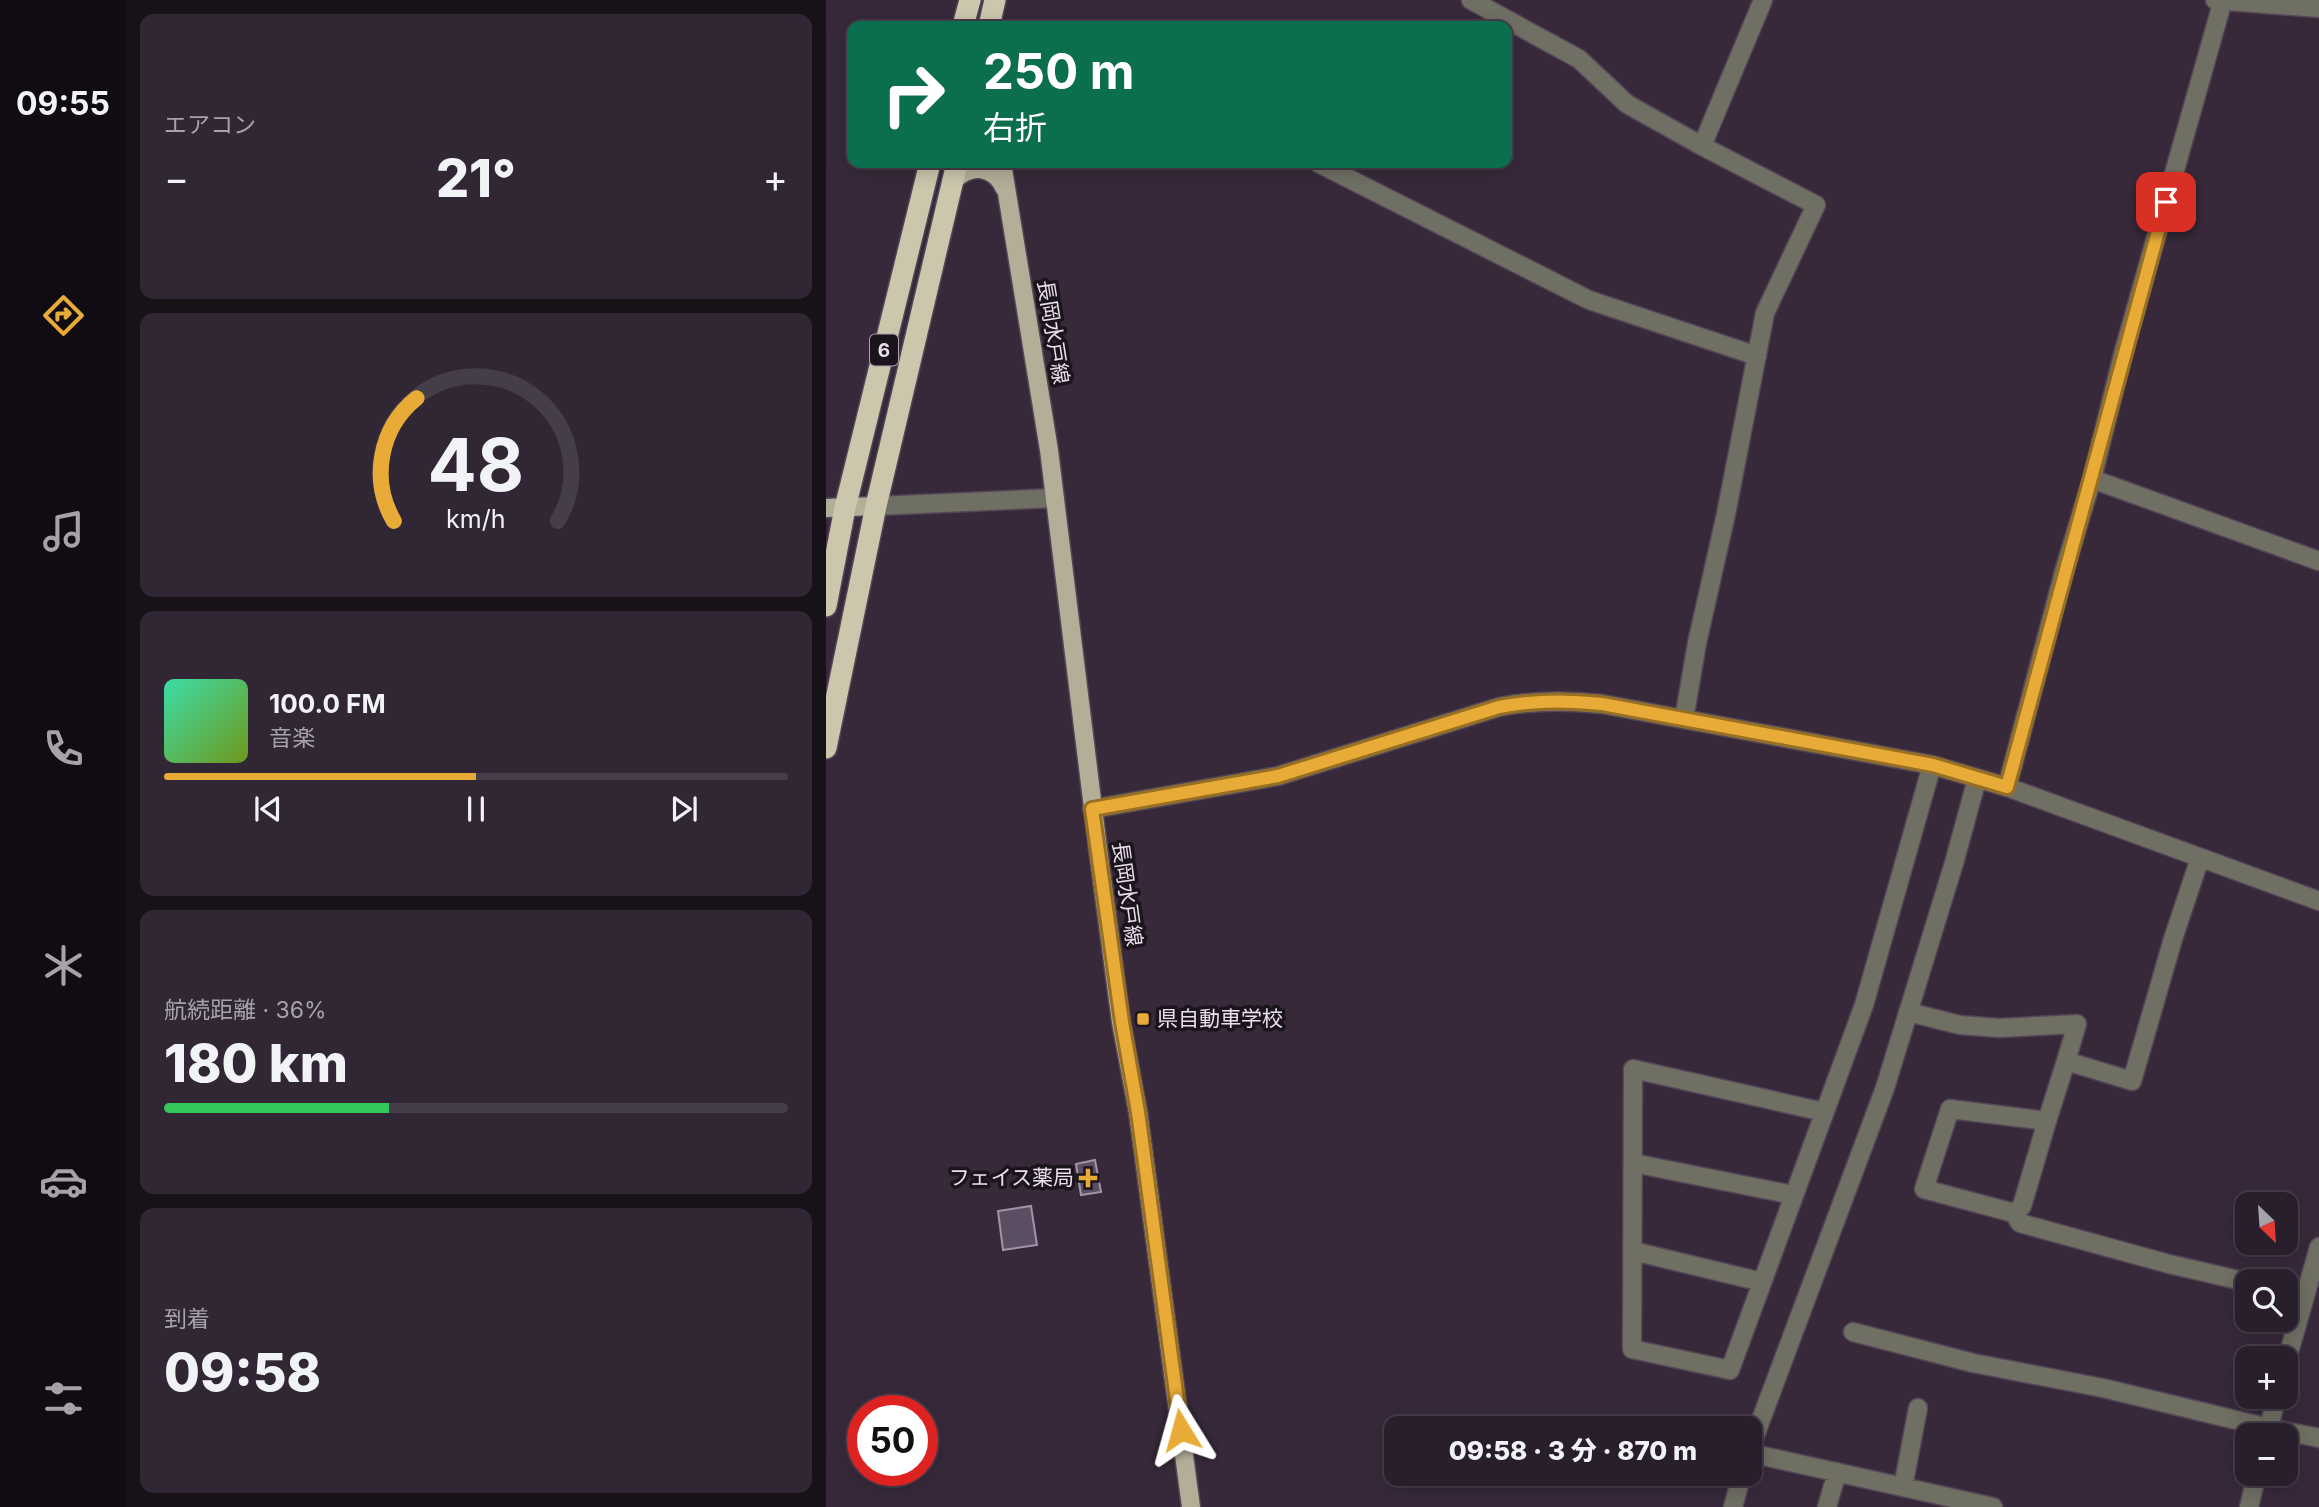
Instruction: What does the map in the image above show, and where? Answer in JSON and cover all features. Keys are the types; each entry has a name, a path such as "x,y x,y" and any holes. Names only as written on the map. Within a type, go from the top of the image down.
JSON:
{"highway":[{"path":"964,21 970,0"},
{"path":"990,21 995,0"},
{"name":"6","path":"826,606 836,508 929,168"},
{"name":"6","path":"826,748 876,506 955,172"}],"main road":[{"path":"955,172 973,168 995,175 1007,193"},
{"name":"長岡水戸線","path":"1003,168 1055,498 1092,809 1122,1022 1138,1112 1191,1507"},
{"path":"836,508 876,506"}],"street":[{"path":"1471,0 1509,21"},
{"path":"1702,146 1763,0"},
{"path":"2007,787 2220,0 2315,6"},
{"path":"1512,22 1579,59 1627,104 1815,205 1766,313 1697,643 1684,719"},
{"path":"1328,168 1589,300 1758,356"},
{"path":"2092,480 2319,561"},
{"path":"876,506 1055,498"},
{"path":"1092,809 1278,776 1360,752 1428,728 1521,702 1553,700 1602,704 1933,765 2007,787 2319,901"},
{"path":"1824,1112 1633,1069 1632,1349 1730,1370 1864,1004 1933,765"},
{"path":"1762,1419 1885,1088 1977,779"},
{"path":"2067,1061 2132,1081 2173,939 2200,858"},
{"path":"1908,1012 1960,1025 1999,1028 2077,1024 2022,1206 2014,1213"},
{"path":"2046,1121 1950,1109 1924,1189 2014,1213 2020,1223 2059,1235 2235,1279"},
{"path":"1633,1163 1793,1195"},
{"path":"2291,1346 2319,1247"},
{"path":"1633,1251 1762,1283"},
{"path":"2298,1293 2305,1295"},
{"path":"1853,1332 1973,1363 2103,1388 2237,1423"},
{"path":"1903,1487 1918,1408"},
{"path":"2298,1435 2319,1438"},
{"path":"1762,1454 1993,1507"},
{"path":"1827,1507 1837,1472"},
{"path":"1733,1507 1739,1486"},
{"path":"2249,1507 2255,1486"}],"building":[{"name":"フェイス薬局","path":"1095,1160 1101,1192 1081,1195 1076,1164"},
{"path":"1031,1206 1037,1245 1003,1250 998,1211"}],"place":[{"name":"県自動車学校","path":"1143,1019"},
{"name":"フェイス薬局","path":"1088,1178"}],"route":[{"path":"1181,1430 1138,1112 1122,1022 1092,809 1278,776 1499,707 1521,702 1553,700 1602,704 1933,765 2007,787 2166,202"}]}
